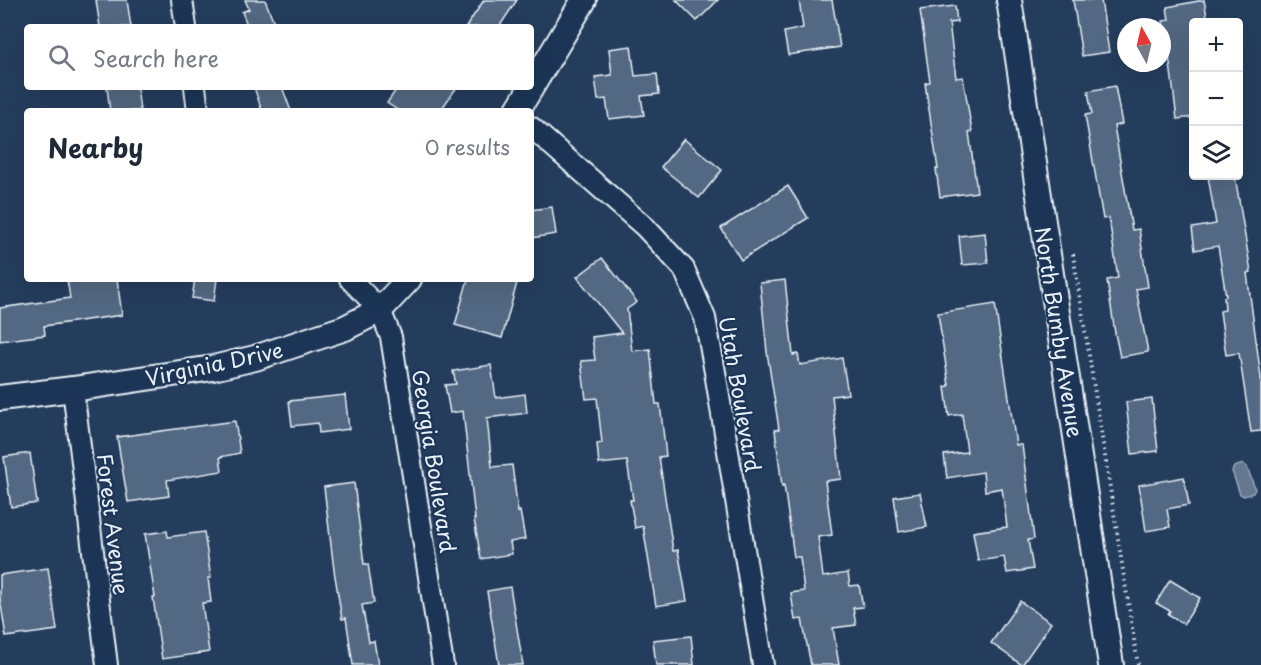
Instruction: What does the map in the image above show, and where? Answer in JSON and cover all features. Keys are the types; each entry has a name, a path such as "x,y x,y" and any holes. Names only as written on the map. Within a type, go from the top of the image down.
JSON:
{"street":[{"path":"182,0 186,24"},
{"path":"534,83 584,0"},
{"name":"North Bumby Avenue","path":"1009,0 1111,665"},
{"path":"195,90 198,108"},
{"path":"519,108 530,90"},
{"name":"Utah Boulevard","path":"534,130 645,227 684,269 705,318 762,665"},
{"name":"Georgia Boulevard","path":"353,282 380,310 391,337 443,665"},
{"name":"Virginia Drive","path":"0,398 213,368 255,358 345,328 380,310 406,282"},
{"name":"Forest Avenue","path":"73,389 107,665"}],"path":[{"path":"1072,245 1138,665"}],"water":[{"path":"1243,464 1247,467 1255,489 1253,493 1244,496 1240,494 1232,471 1234,467"}],"building":[{"path":"96,0 127,0 131,24 100,24"},
{"path":"245,0 265,0 275,24 247,24 242,12 249,9"},
{"path":"484,0 517,0 501,24 468,24"},
{"path":"676,0 718,0 697,21"},
{"path":"799,0 832,0 840,47 788,55 784,32 803,28"},
{"path":"1073,0 1101,0 1109,52 1082,56"},
{"path":"1204,0 1207,18 1189,18 1189,118 1177,119 1171,72 1171,18 1169,18 1167,7"},
{"path":"955,6 957,22 949,23 956,78 963,77 972,132 969,132 977,192 940,197 925,83 930,82 920,10"},
{"path":"631,46 635,76 657,74 659,94 641,96 644,115 609,119 606,99 598,100 595,77 612,75 609,49"},
{"path":"1115,86 1122,124 1114,126 1132,230 1139,229 1148,287 1136,289 1148,352 1120,357 1107,280 1118,278 1109,218 1103,219 1085,115 1092,114 1088,91"},
{"path":"107,90 137,90 140,108 110,108"},
{"path":"255,90 283,90 290,108 261,108"},
{"path":"396,90 455,90 442,108 394,108 387,103"},
{"path":"684,139 722,170 699,198 661,167"},
{"path":"1209,180 1236,180 1251,272 1247,273 1261,378 1261,431 1251,432 1239,353 1226,355 1220,311 1225,310 1224,297 1226,296 1218,246 1195,250 1192,228 1216,224"},
{"path":"788,186 808,218 741,260 721,228"},
{"path":"552,207 556,234 534,238 534,210"},
{"path":"985,233 988,263 962,265 959,236"},
{"path":"602,258 637,302 627,309 632,351 650,349 656,404 660,404 666,456 659,457 673,551 678,550 687,601 656,606 643,526 635,528 627,461 599,464 597,444 602,443 597,398 586,399 581,361 595,360 592,337 622,333 577,277"},
{"path":"785,280 793,355 798,354 800,365 842,358 848,394 832,396 841,479 825,481 832,535 818,537 823,577 848,573 850,586 859,585 863,607 853,608 856,625 833,628 839,665 811,665 802,619 795,620 791,593 804,591 800,557 794,557 784,485 782,486 775,430 779,429 767,352 760,283"},
{"path":"67,282 117,282 122,315 44,326 45,335 0,341 0,308 70,298"},
{"path":"195,282 217,282 214,301 192,298"},
{"path":"467,282 517,282 502,338 455,325"},
{"path":"995,304 1016,445 1022,445 1034,539 1028,540 1033,569 1007,573 1004,557 978,561 973,532 1007,527 1002,488 985,491 983,472 947,478 944,455 967,452 962,414 949,416 945,387 949,386 938,313"},
{"path":"491,365 496,398 525,394 527,413 487,418 492,467 512,465 518,512 520,511 525,539 510,542 512,554 481,559 474,519 463,411 450,413 445,385 456,384 453,371"},
{"path":"345,395 349,429 319,433 318,423 292,426 289,401"},
{"path":"1152,399 1158,451 1132,454 1126,402"},
{"path":"235,421 240,453 220,457 222,471 167,480 169,496 128,502 117,437"},
{"path":"30,453 37,503 11,507 4,457"},
{"path":"1184,477 1189,505 1167,509 1170,527 1146,531 1139,485"},
{"path":"354,483 364,564 368,564 374,603 362,605 369,642 374,641 378,665 353,665 346,618 342,619 334,570 324,487"},
{"path":"920,493 927,527 899,532 894,497"},
{"path":"167,531 168,537 204,532 211,578 208,578 211,602 202,603 209,652 162,659 145,534"},
{"path":"48,568 57,630 6,637 0,598 0,575"},
{"path":"1170,580 1200,598 1184,624 1168,614 1170,611 1156,603"},
{"path":"510,587 523,665 499,665 487,591"},
{"path":"1020,601 1051,623 1022,665 991,643"},
{"path":"691,636 694,665 656,665 653,640"}]}
